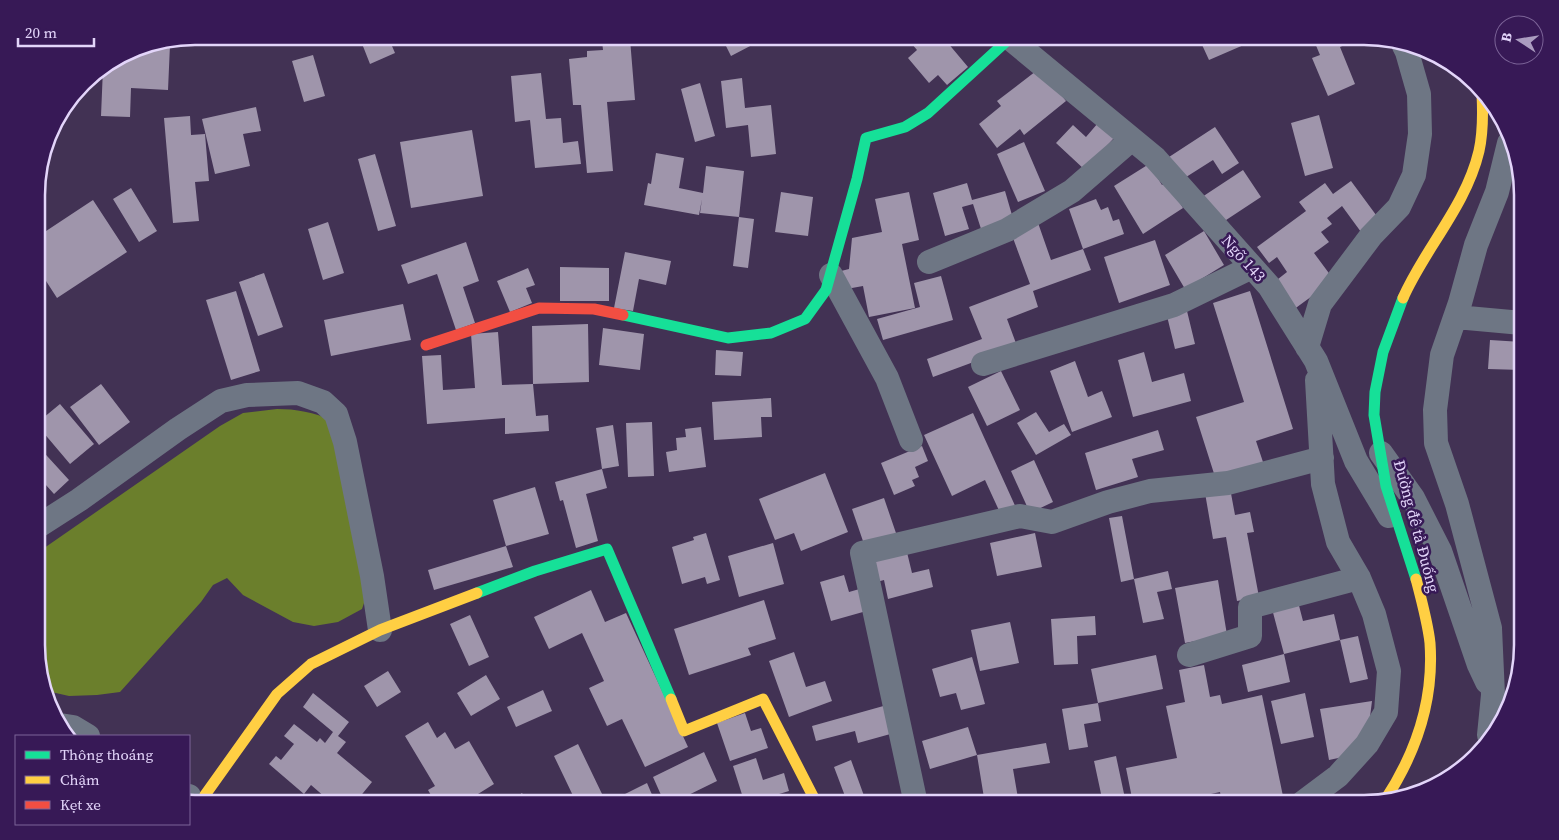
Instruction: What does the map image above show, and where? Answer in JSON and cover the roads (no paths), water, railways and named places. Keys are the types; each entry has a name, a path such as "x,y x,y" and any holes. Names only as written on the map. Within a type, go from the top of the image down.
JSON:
{"street":[{"path":"426,345 539,308 594,310 728,338 771,333 805,319 826,290 857,179 866,138 904,127 928,113 1000,45"},
{"name":"Ngõ 143","path":"1019,45 1155,158 1269,286 1312,354 1356,461 1404,540"},
{"path":"1314,795 1338,776 1368,744 1386,712 1389,671 1374,614 1359,578 1338,542 1323,484 1312,354 1320,304 1370,236 1399,207 1414,176 1420,134 1419,94 1408,52"},
{"name":"Đường đê tả Đuống","path":"1390,792 1398,782 1422,725 1429,675 1430,645 1422,604 1386,486 1374,412 1378,372 1394,319 1424,258 1448,223 1464,194 1477,158 1483,120 1482,103"},
{"path":"929,262 1007,230 1064,196 1132,139"},
{"path":"1491,725 1493,695 1490,628 1457,504 1436,443 1435,410 1442,355 1456,317 1476,245 1497,192 1508,152"},
{"path":"983,364 1174,305 1252,267"},
{"path":"831,275 887,378 911,440"},
{"path":"1456,317 1514,323"},
{"path":"45,522 221,401 247,395 298,394 324,402 336,414 342,433 372,576 380,630"},
{"path":"1381,454 1413,498 1440,551 1479,664 1493,695"},
{"path":"914,795 862,553 1020,516 1052,522 1108,502 1150,491 1228,483 1322,458"},
{"path":"199,795 277,694 311,664 380,630 535,571 607,549 684,731 763,699 812,795"},
{"path":"1189,655 1250,636 1250,607 1359,578"},
{"path":"69,726 86,735"}]}
